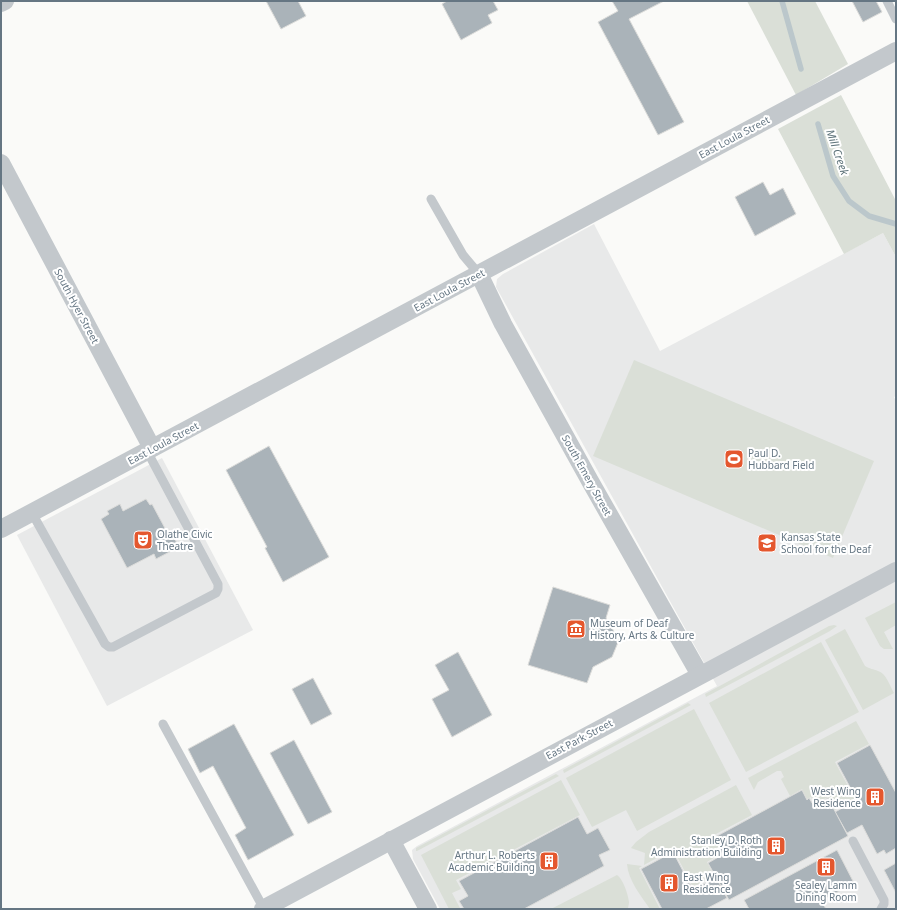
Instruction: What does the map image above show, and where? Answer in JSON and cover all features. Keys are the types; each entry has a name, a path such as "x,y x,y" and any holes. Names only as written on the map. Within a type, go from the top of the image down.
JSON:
{"street":[{"path":"1,3 5,1"},
{"name":"East Loula Street","path":"1,529 896,51"},
{"name":"South Hyer Street","path":"1,163 150,450"},
{"name":"South Emery Street","path":"479,274 514,345 700,675"},
{"name":"East Park Street","path":"264,909 896,571"},
{"path":"391,840 428,909"}],"lane":[{"path":"887,1 896,19"},
{"path":"431,199 464,255 479,274"},
{"path":"32,513 105,644 109,647 113,647 216,594 218,584 150,450"},
{"path":"163,724 264,909"},
{"path":"853,841 884,900 884,904 881,909"}],"shaded area":[{"path":"747,1 815,1 848,64 796,95"},
{"path":"841,95 896,201 896,257 883,233 844,254 778,129"},
{"name":"Kansas State School for the Deaf","path":"594,224 660,351 883,233 896,257 896,396 894,397 896,401 896,909 440,909 413,859 412,850 417,846 717,686 496,287 497,279 503,274"},
{"name":"Paul D. Hubbard Field","path":"634,360 874,461 833,558 593,456"},
{"path":"162,458 253,630 107,706 17,535"},
{"path":"896,602 896,625 884,632 893,649 884,649 880,646 865,618"},
{"path":"829,626 837,626 830,631 706,697 705,694"},
{"path":"845,629 865,666 881,672 888,680 894,693 863,710 825,640"},
{"path":"821,642 859,712 746,772 709,703"},
{"path":"688,703 691,705 564,773 563,770"},
{"path":"694,709 731,780 637,831 626,810 592,827 566,778"},
{"path":"856,721 869,744 835,762 855,799 835,810 828,797 814,804 811,797 807,799 802,789 790,796 781,779 784,777 781,771 777,771 758,782 754,790 748,778"},
{"path":"556,774 559,776 416,851 416,848"},
{"path":"561,780 580,815 456,880 461,889 452,893 460,908 449,909 421,855"},
{"path":"736,785 752,815 714,835 720,846 716,848 720,854 707,862 714,876 693,887 673,849 644,865 645,853 631,848 649,832"},
{"path":"627,864 642,866 639,868 660,909 650,909 632,882"},
{"path":"617,875 623,883 626,891 629,902 628,909 551,909"}],"building":[{"path":"266,1 298,1 306,16 281,29"},
{"path":"447,1 493,1 498,10 488,15 492,23 461,40 442,4"},
{"path":"612,1 664,1 629,19 684,122 658,135 598,22 618,11"},
{"path":"852,1 876,1 882,12 863,22"},
{"path":"763,182 770,195 783,188 796,214 755,236 735,197"},
{"path":"269,446 329,557 283,582 265,548 267,547 226,470"},
{"name":"Olathe Civic Theatre","path":"146,499 150,505 152,504 167,532 170,530 179,547 156,559 154,554 127,568 101,519 109,514 107,511 120,504 123,511"},
{"name":"Museum of Deaf History, Arts & Culture","path":"553,587 610,605 606,618 619,640 612,657 593,667 587,683 528,665"},
{"path":"458,652 492,715 452,737 432,699 449,690 435,665"},
{"path":"313,678 332,714 311,725 292,689"},
{"path":"234,724 294,835 248,860 235,835 246,828 213,766 200,773 188,749"},
{"path":"294,740 332,812 308,824 270,753"},
{"name":"West Wing Residence","path":"870,745 896,793 896,848 886,854 884,850 877,854 862,825 847,833 835,812 857,800 837,763"},
{"name":"Stanley D. Roth Administration Building","path":"802,790 807,800 809,798 814,806 828,798 848,836 729,900 708,863 722,855 719,849 723,847 717,836"},
{"name":"Arthur L. Roberts Academic Building","path":"578,817 587,834 598,828 610,850 599,855 604,866 524,909 464,909 459,901 468,896 459,881"},
{"name":"Sealey Lamm Dining Room","path":"837,850 854,883 821,901 826,909 749,909 744,900"},
{"name":"East Wing Residence","path":"673,852 693,890 716,877 727,898 706,909 662,909 641,869"},
{"path":"896,863 896,893 884,870"}],"waterway":[{"name":"Mill Creek","path":"782,1 801,69"},
{"name":"Mill Creek","path":"818,124 833,176 849,201 869,216 896,224"}],"place":[{"name":"Paul D. Hubbard Field","path":"734,459"},
{"name":"Olathe Civic Theatre","path":"143,540"},
{"name":"Kansas State School for the Deaf","path":"767,543"},
{"name":"Museum of Deaf History, Arts & Culture","path":"576,629"},
{"name":"West Wing Residence","path":"875,797"},
{"name":"Stanley D. Roth Administration Building","path":"776,846"},
{"name":"Arthur L. Roberts Academic Building","path":"549,861"},
{"name":"Sealey Lamm Dining Room","path":"826,867"},
{"name":"East Wing Residence","path":"669,883"}]}
